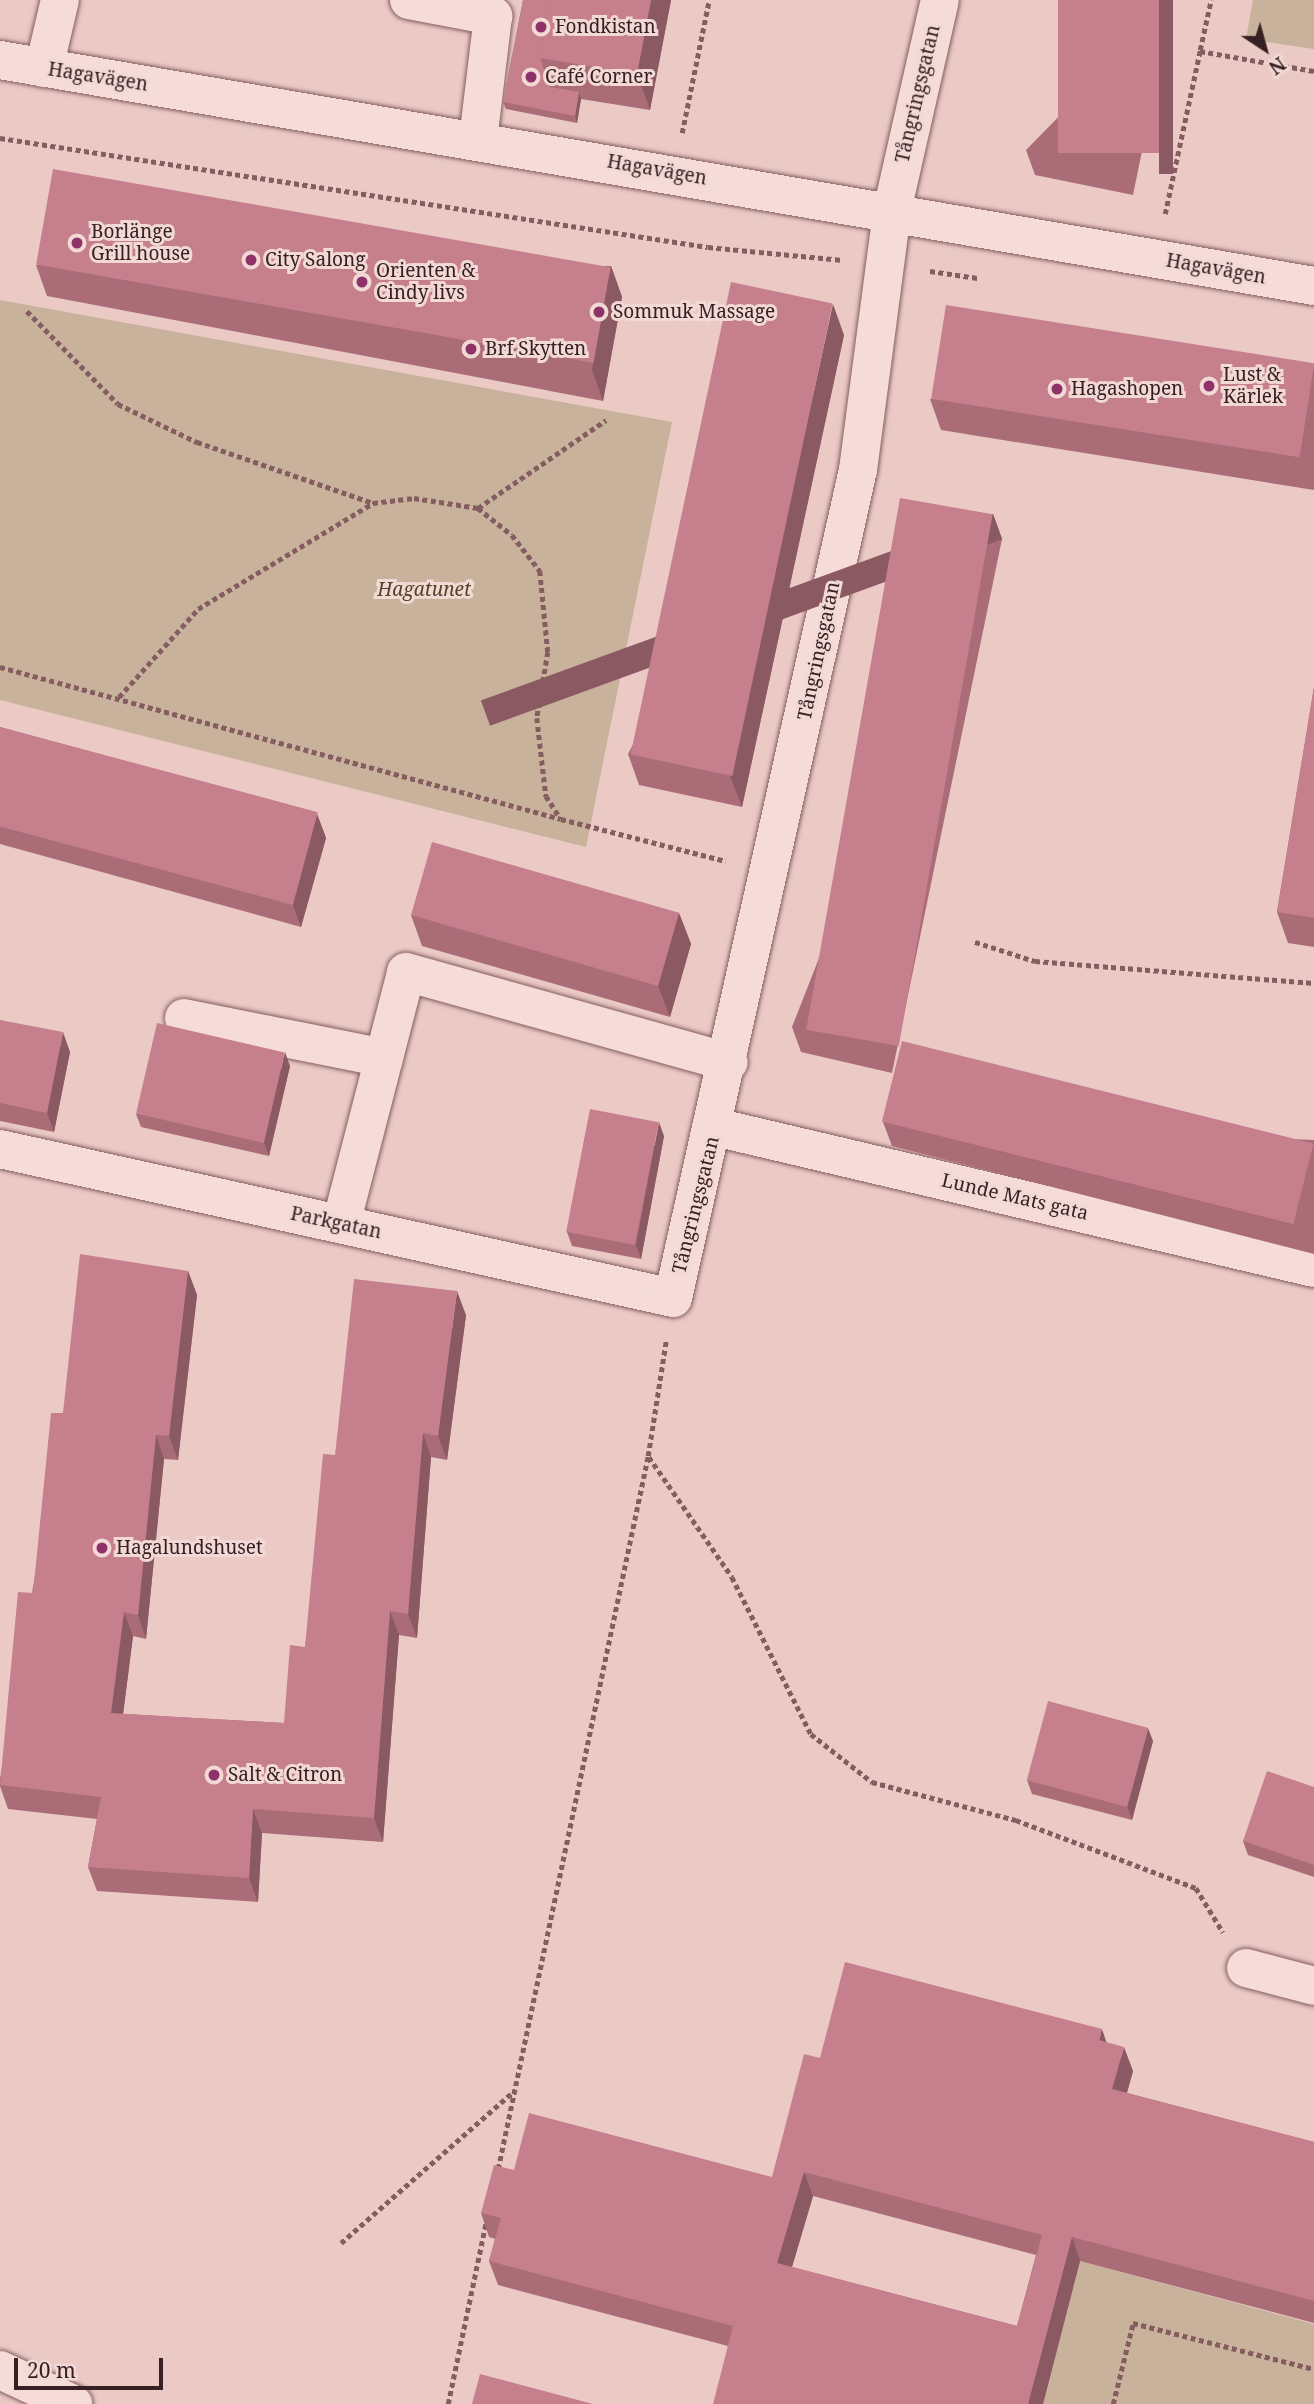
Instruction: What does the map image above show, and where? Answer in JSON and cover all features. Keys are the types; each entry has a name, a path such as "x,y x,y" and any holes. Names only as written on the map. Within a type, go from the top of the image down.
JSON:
{"street":[{"path":"44,68 60,0"},
{"path":"409,0 494,16 478,140"},
{"name":"Tångringsgatan","path":"673,1298 715,1127 858,470 892,211 940,0"},
{"name":"Hagavägen","path":"0,60 892,211 1314,286"},
{"path":"341,1224 406,972 729,1062"},
{"path":"184,1018 384,1058"},
{"name":"Lunde Mats gata","path":"715,1127 1314,1268"},
{"name":"Parkgatan","path":"0,1149 673,1298"},
{"path":"1246,1968 1314,1986"},
{"path":"0,2370 73,2404"}],"path":[{"path":"680,144 709,0"},
{"path":"1155,259 1211,0"},
{"path":"1200,51 1314,71"},
{"path":"0,138 708,247 884,264 991,280"},
{"path":"27,311 118,404 197,442 373,503"},
{"path":"478,508 606,421"},
{"path":"119,697 198,608 373,503 414,498 478,508 512,535 540,571 548,652 537,718 546,796 561,819"},
{"path":"0,667 771,873"},
{"path":"975,943 1035,961 1314,983"},
{"path":"497,2172 648,1456 673,1298"},
{"path":"648,1456 732,1577 811,1734 872,1782 1016,1820 1196,1888 1246,1968"},
{"path":"341,2243 514,2091"},
{"path":"448,2404 488,2213"},
{"path":"1113,2404 1133,2323 1314,2369"}],"green space":[{"path":"1253,0 1314,0 1314,49 1246,39"},
{"name":"Hagatunet","path":"0,300 672,422 586,847 0,700"},
{"path":"1080,2261 1314,2324 1314,2404 1043,2404"}],"building":[{"path":"523,0 551,0 540,58 550,87 579,92 575,116 503,102"},
{"path":"551,0 651,0 637,74 540,58"},
{"path":"1058,0 1159,0 1159,153 1058,153"},
{"name":"Brf Skytten","path":"53,169 610,267 594,363 36,265"},
{"path":"731,282 833,304 732,776 631,754"},
{"path":"946,305 1314,363 1300,457 931,399"},
{"path":"900,498 993,514 899,1046 806,1030"},
{"path":"1314,687 1314,918 1277,912"},
{"path":"0,727 318,812 293,905 0,826"},
{"path":"432,842 679,913 658,986 411,915"},
{"path":"0,1020 63,1032 47,1113 0,1103"},
{"path":"157,1023 285,1052 264,1143 136,1114"},
{"path":"902,1041 1313,1144 1293,1224 882,1122"},
{"path":"590,1109 659,1122 635,1245 566,1232"},
{"name":"Hagalundshuset","path":"80,1254 188,1271 169,1436 156,1435 138,1615 124,1612 111,1713 284,1723 290,1645 305,1647 323,1454 335,1455 354,1279 457,1291 438,1436 423,1433 408,1614 390,1611 374,1818 253,1809 249,1878 88,1867 101,1797 0,1785 18,1592 33,1593 51,1413 63,1413"},
{"path":"1048,1701 1148,1728 1127,1807 1027,1780"},
{"path":"1267,1771 1314,1787 1314,1865 1243,1841"},
{"path":"845,1962 1102,2029 1099,2040 1124,2047 1112,2089 1314,2142 1314,2301 1072,2237 1028,2404 713,2404 733,2326 489,2261 501,2218 481,2213 494,2165 514,2170 529,2113 772,2177 804,2054 820,2058","holes":["804,2172 1042,2235 1017,2326 777,2263"]},
{"path":"480,2374 593,2404 472,2404"}],"place":[{"name":"Fondkistan","path":"541,27"},
{"name":"Café Corner","path":"531,77"},
{"name":"Borlänge Grill house","path":"77,243"},
{"name":"City Salong","path":"251,260"},
{"name":"Orienten & Cindy livs","path":"362,282"},
{"name":"Sommuk Massage","path":"599,312"},
{"name":"Brf Skytten","path":"471,349"},
{"name":"Lust & Kärlek","path":"1209,386"},
{"name":"Hagashopen","path":"1057,389"},
{"name":"Hagalundshuset","path":"102,1548"},
{"name":"Salt & Citron","path":"214,1775"}]}
